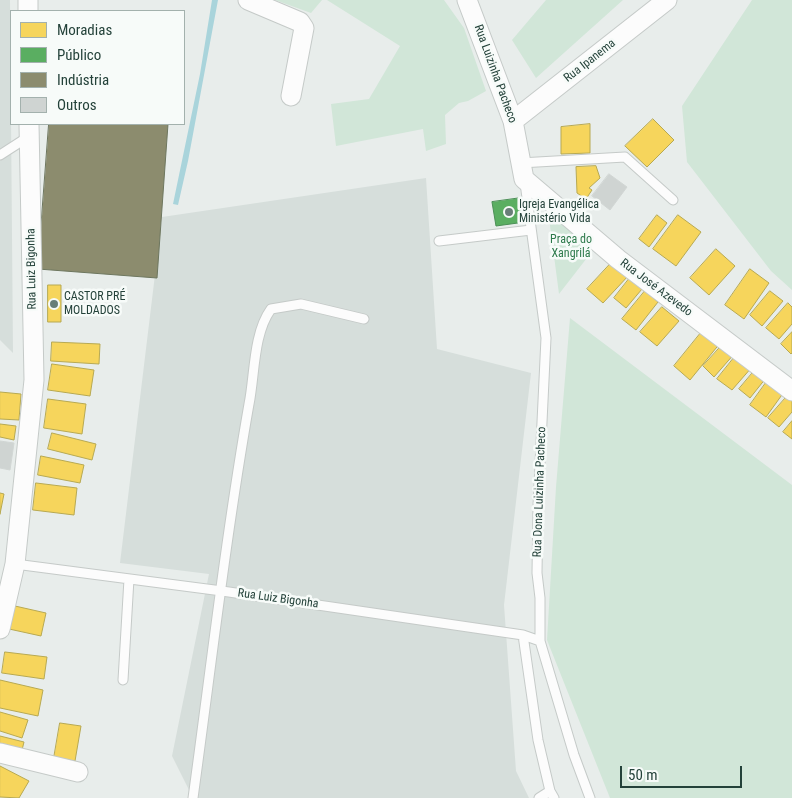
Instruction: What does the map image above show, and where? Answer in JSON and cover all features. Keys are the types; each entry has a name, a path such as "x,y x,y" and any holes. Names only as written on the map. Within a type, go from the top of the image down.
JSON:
{"street":[{"path":"248,0 303,24 304,28 291,96"},
{"name":"Rua Luizinha Pacheco","path":"467,0 513,121 522,171"},
{"name":"Rua Ipanema","path":"513,121 667,0"},
{"name":"Rua Luiz Bigonha","path":"0,629 15,564 34,380 29,130"},
{"name":"Rua José Azevedo","path":"522,171 618,259 792,391"},
{"path":"0,753 78,772"}],"lane":[{"path":"0,156 29,130"},
{"path":"522,171 625,157 673,200"},
{"name":"Rua Dona Luizinha Pacheco","path":"522,171 546,338 538,506 537,573 540,598 540,641 574,755 590,798"},
{"path":"439,240 531,230"},
{"path":"193,798 235,484 259,335 264,318 271,309 301,304 364,319"},
{"name":"Rua Luiz Bigonha","path":"15,564 222,591 523,635 540,641"},
{"path":"123,680 129,579"},
{"path":"523,635 538,740 552,794 539,798"}],"shaded area":[{"path":"0,0 10,0 13,353 0,340"},
{"path":"426,178 437,349 531,373 504,605 516,771 529,798 193,798 172,756 209,574 120,563 162,217"}],"green space":[{"path":"275,0 322,0 311,13"},
{"path":"327,0 444,0 464,28 486,91 468,101 459,103 445,115 446,144 426,151 423,129 336,146 331,104 369,99 400,46"},
{"path":"546,0 623,0 536,78 512,40"},
{"path":"752,0 792,0 792,290 771,271 687,162 682,106"},
{"name":"Praça do Xangrilá","path":"565,216 597,245 559,294 549,218"},
{"path":"570,318 792,485 792,798 610,798 547,640 556,487"}],"water":[{"path":"212,0 218,0 178,205 173,204 200,74"}],"building: Moradias":[{"path":"653,119 674,140 647,167 625,146"},
{"path":"590,124 590,153 561,154 561,127"},
{"path":"596,166 600,178 589,188 592,190 586,199 577,193 576,167"},
{"path":"657,215 667,223 649,247 639,239"},
{"path":"678,215 701,232 676,266 653,249"},
{"path":"716,249 735,266 709,295 690,278"},
{"path":"613,261 629,275 603,303 587,289"},
{"path":"750,269 769,283 744,319 725,305"},
{"path":"629,279 642,289 626,308 614,298"},
{"name":"CASTOR PRÉ MOLDADOS","path":"48,285 61,285 61,322 48,322"},
{"path":"645,291 658,302 636,330 622,319"},
{"path":"770,291 783,301 762,326 750,315"},
{"path":"788,303 792,307 792,324 779,339 766,328"},
{"path":"662,307 679,321 657,346 640,332"},
{"path":"704,329 721,342 690,380 674,366"},
{"path":"792,332 792,353 791,354 781,344"},
{"path":"52,342 100,344 99,364 51,361"},
{"path":"724,343 735,353 714,377 703,366"},
{"path":"737,354 752,367 732,390 717,379"},
{"path":"52,364 94,370 90,396 48,390"},
{"path":"755,370 766,378 750,398 739,389"},
{"path":"768,380 784,392 766,417 750,405"},
{"path":"0,392 21,394 19,420 0,419"},
{"path":"789,394 792,396 792,412 779,427 768,418"},
{"path":"48,399 86,404 82,434 44,428"},
{"path":"792,421 792,439 783,432"},
{"path":"0,424 16,426 14,440 0,437"},
{"path":"52,433 96,444 92,460 48,449"},
{"path":"41,456 84,465 80,483 38,475"},
{"path":"36,483 77,488 74,515 33,510"},
{"path":"0,493 4,494 0,514"},
{"path":"15,606 46,613 41,636 9,629"},
{"path":"5,652 47,657 44,679 2,673"},
{"path":"0,680 43,690 38,716 0,708"},
{"path":"0,712 28,720 22,738 0,731"},
{"path":"60,723 81,726 75,761 54,758"},
{"path":"0,736 24,742 21,754 0,748"},
{"path":"0,766 29,781 19,798 0,797"}],"building: Público":[{"name":"Igreja Evangélica Ministério Vida","path":"521,198 525,222 496,226 492,202"}],"building: Indústria":[{"path":"49,125 168,125 157,278 38,269"}],"building: Outros":[{"path":"609,174 627,187 610,210 592,196"},
{"path":"0,441 14,443 10,470 0,468"}],"place":[{"name":"Igreja Evangélica Ministério Vida","path":"509,212"},
{"name":"CASTOR PRÉ MOLDADOS","path":"54,304"}]}
